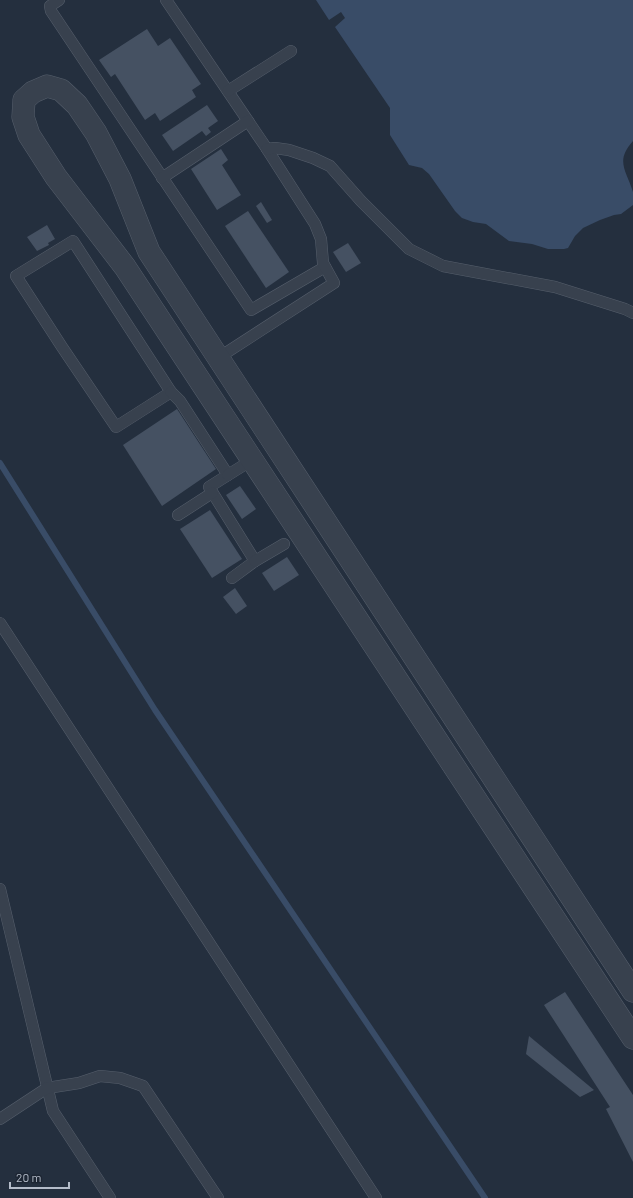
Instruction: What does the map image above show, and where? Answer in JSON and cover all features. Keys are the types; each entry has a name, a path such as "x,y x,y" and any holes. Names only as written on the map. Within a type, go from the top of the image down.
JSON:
{"street":[{"path":"633,991 149,252 120,179 96,133 77,105 61,90 47,86 33,92 24,100 23,116 29,135 56,177 125,267 633,1038"}],"lane":[{"path":"59,0 50,6 51,11 251,310 325,267"},
{"path":"166,0 267,149 315,224 321,239 323,263 334,283 218,358"},
{"path":"228,92 291,51"},
{"path":"162,178 248,121"},
{"path":"267,149 275,148 289,150 313,158 330,166 361,201 409,249 443,266 555,287 625,309 633,313"},
{"path":"171,392 116,427 16,276 73,240 171,392 180,401 228,475"},
{"path":"252,460 209,487 255,562"},
{"path":"178,515 212,493"},
{"path":"232,578 284,544"},
{"path":"0,623 376,1198"},
{"path":"0,889 53,1111 110,1198"},
{"path":"0,1119 47,1088 79,1083 100,1076 120,1078 143,1086 218,1198"}],"water":[{"path":"316,0 633,0 633,141 624,154 623,160 625,171 633,192 633,205 621,214 600,220 583,228 575,236 568,248 564,249 548,249 532,244 509,241 486,224 473,222 462,218 455,211 429,174 422,168 409,165 390,135 390,108 335,27 345,18 341,12 329,20"}],"building":[{"path":"147,29 158,46 170,38 201,84 192,90 196,97 160,121 155,113 145,120 115,74 111,77 99,60"},
{"path":"207,105 218,121 208,128 211,132 206,136 202,131 173,151 162,135"},
{"path":"221,149 228,160 222,165 241,195 217,210 191,169"},
{"path":"261,202 272,220 267,223 256,206"},
{"path":"248,211 289,272 266,288 225,226"},
{"path":"47,225 55,239 48,243 49,245 37,251 27,237"},
{"path":"348,243 361,263 346,272 333,252"},
{"path":"177,409 216,469 162,506 123,445"},
{"path":"240,486 256,509 242,519 226,495"},
{"path":"210,510 242,559 212,578 180,529"},
{"path":"287,557 299,575 274,591 262,573"},
{"path":"235,588 247,606 236,614 223,597"},
{"path":"565,992 633,1095 633,1162 606,1109 610,1107 544,1005"},
{"path":"529,1036 594,1090 580,1097 526,1054"}],"waterway":[{"path":"0,463 155,710 485,1198"}]}
